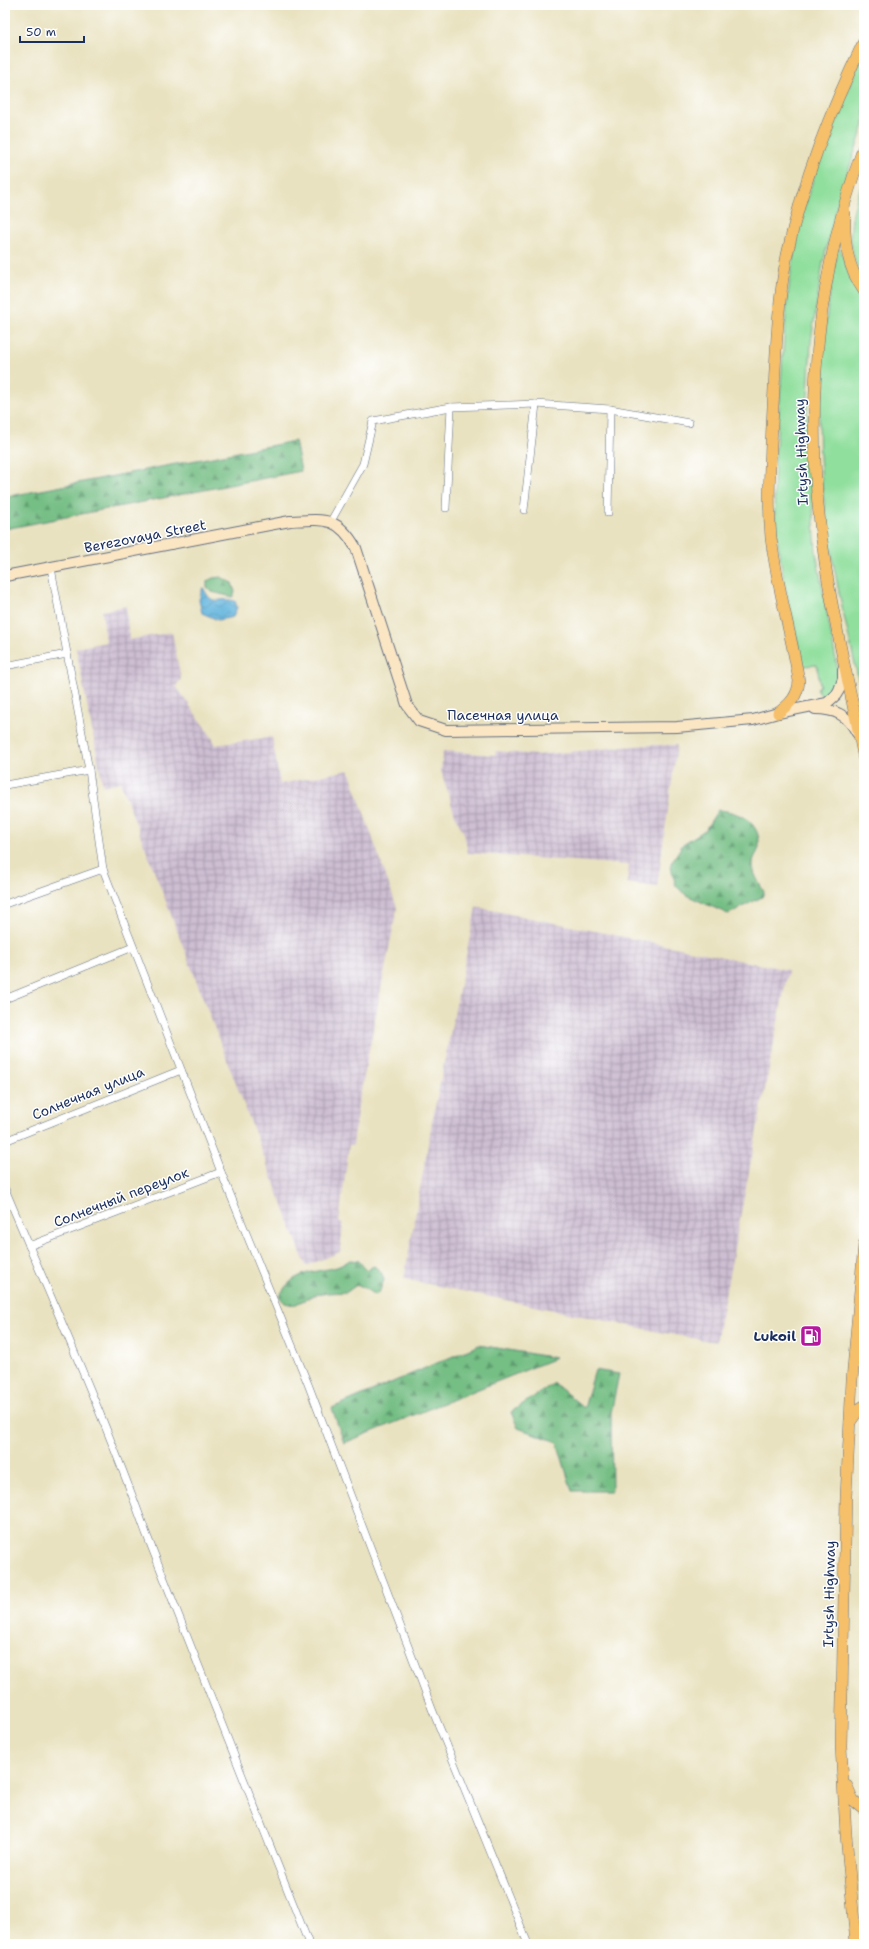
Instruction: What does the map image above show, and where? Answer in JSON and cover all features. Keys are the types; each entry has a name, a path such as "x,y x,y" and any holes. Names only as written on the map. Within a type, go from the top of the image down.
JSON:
{"main road":[{"path":"778,713 795,697 799,681 775,562 769,511 770,456 780,301 787,256 808,174 828,120 864,41"},
{"name":"Irtysh Highway","path":"864,146 846,195 824,292 814,376 813,411 815,477 826,569 864,760"},
{"path":"846,195 844,229 846,250 854,276 864,291"},
{"name":"Berezovaya Street","path":"5,576 290,521 331,521"},
{"name":"Пасечная улица","path":"331,521 341,527 356,548 407,705 419,721 427,725 446,730 475,731 677,727 753,720 778,713 804,709"},
{"path":"804,709 820,705 831,700 839,690 843,679 828,600 826,569"},
{"path":"804,709 828,709 841,714 850,721 860,740"},
{"name":"Irtysh Highway","path":"856,1944 846,1835 843,1762 845,1539 850,1422 864,1244"},
{"path":"850,1422 859,1409 864,1406"},
{"path":"843,1762 848,1791 853,1800 864,1809"}],"street":[{"path":"524,510 536,404"},
{"path":"331,521 363,464 373,421 451,407 536,404 610,409 688,423"},
{"path":"446,508 451,407"},
{"path":"608,513 610,409"},
{"path":"51,568 89,770 103,869 132,947 221,1172 308,1384 432,1709 528,1944"},
{"path":"5,666 67,654"},
{"path":"5,785 89,770"},
{"path":"5,904 103,869"},
{"path":"5,999 132,947"},
{"name":"Солнечная улица","path":"5,1141 181,1070"},
{"name":"Солнечный переулок","path":"29,1246 221,1172"},
{"path":"5,1189 79,1360 146,1533 310,1944"}],"shaded area":[{"path":"126,606 129,640 172,632 181,679 176,686 213,739 215,745 272,737 280,784 349,770 397,908 357,1111 353,1145 349,1145 339,1221 343,1224 340,1252 306,1266 120,782 103,786 76,648 106,642 102,611"},
{"path":"645,745 677,745 657,887 627,883 629,865 468,853 464,833 456,818 441,771 443,751 495,755 496,751 536,755"},
{"path":"476,907 788,970 716,1342 674,1335 404,1279 432,1122"}],"green space":[{"path":"864,53 864,125 839,197 823,262 811,341 807,413 816,553 838,672 834,687 830,693 823,698 817,689 820,685 817,665 803,666 788,601 779,552 775,519 774,485 776,451 787,304 798,232 810,189 824,149"},
{"path":"864,176 864,282 857,267 853,253 851,229 852,217"},
{"path":"838,248 840,248 850,278 864,299 864,705 832,558 821,476 819,411 823,345"},
{"path":"295,441 301,471 5,529 5,497"},
{"path":"221,577 232,583 235,592 233,597 212,592 207,587 207,581 213,578"},
{"path":"718,810 733,813 747,819 756,830 759,838 759,846 753,861 753,867 764,892 762,897 728,914 686,895 676,886 671,867 671,863 683,844 705,830"},
{"path":"350,1260 359,1261 366,1270 374,1266 381,1272 384,1280 379,1293 375,1295 359,1285 347,1292 315,1295 294,1305 285,1303 279,1297 284,1289 295,1278 309,1273 337,1267"},
{"path":"479,1345 556,1358 344,1443 332,1408"},
{"path":"595,1370 619,1374 611,1413 612,1491 572,1491 557,1442 518,1428 511,1412 554,1383 584,1408"}],"water":[{"path":"203,587 213,600 235,601 237,607 233,617 218,620 202,613 199,600"}],"place":[{"name":"Lukoil","path":"811,1336"}]}
